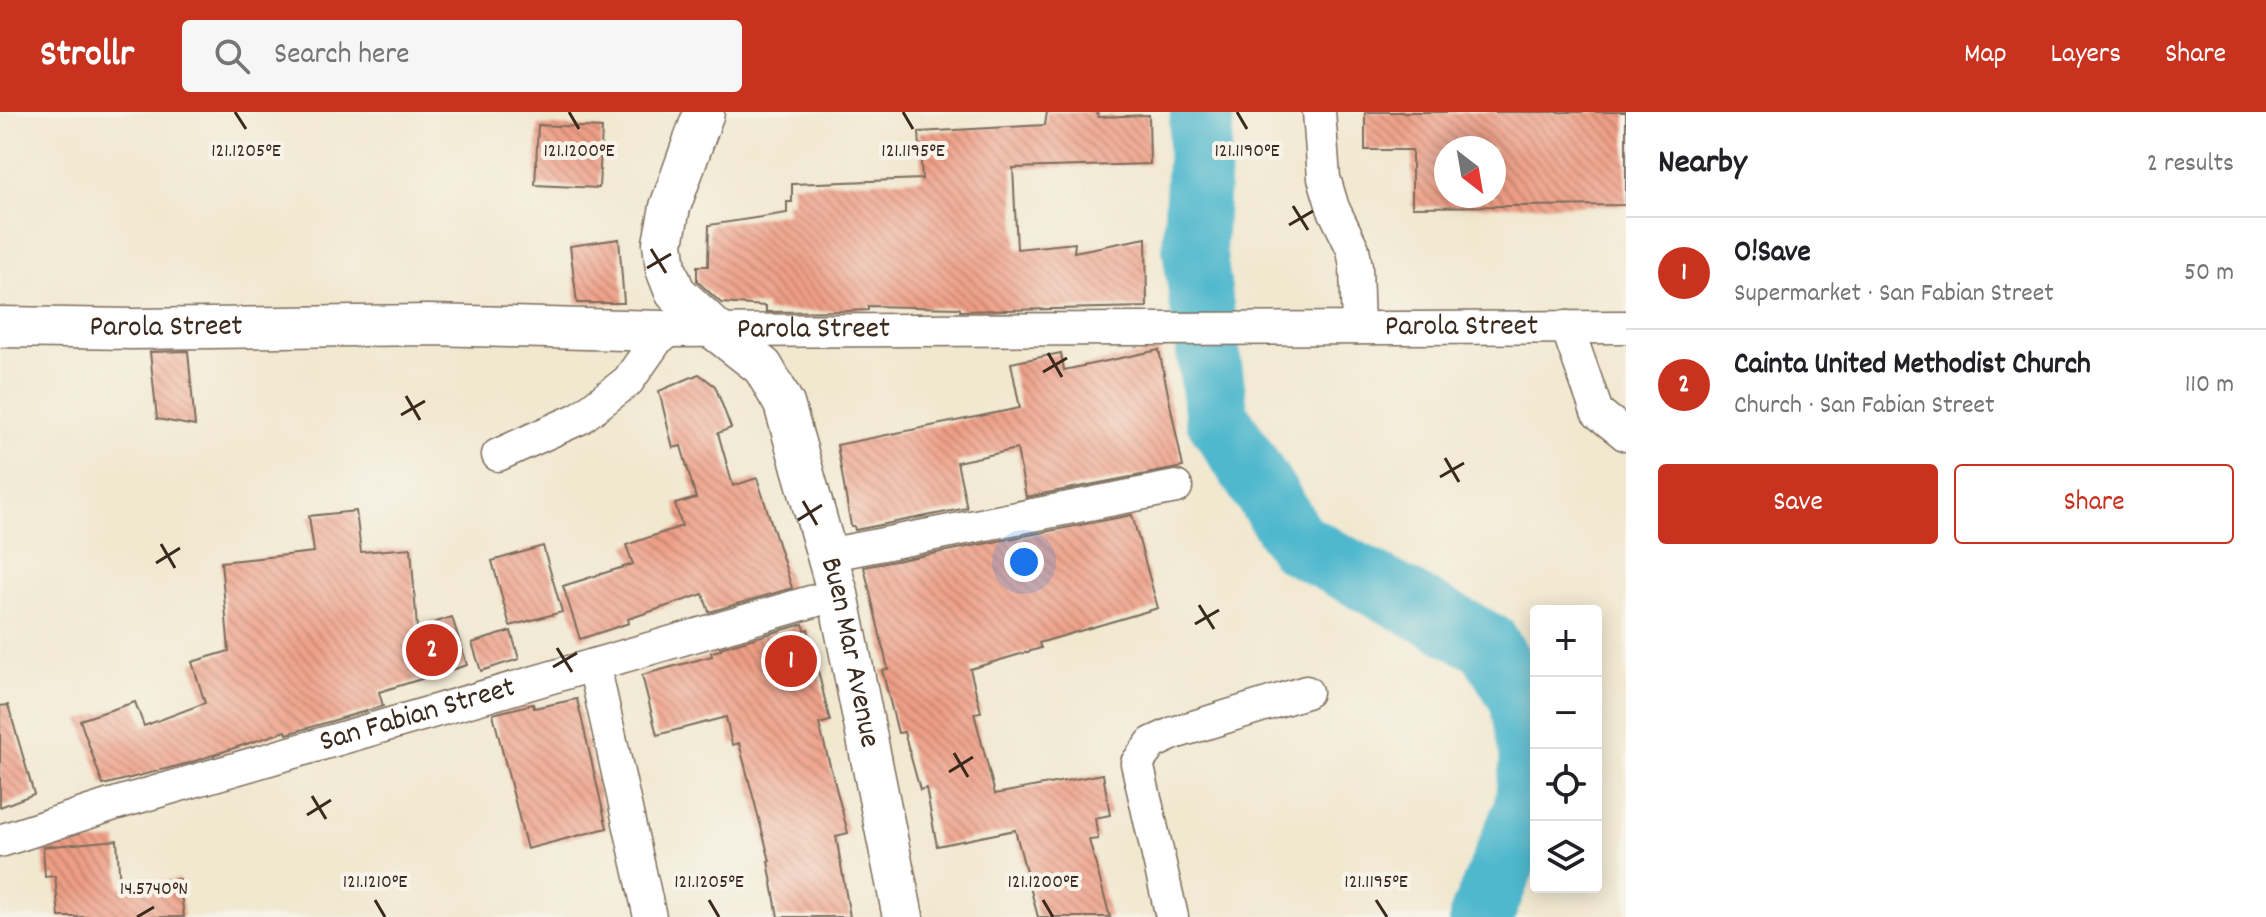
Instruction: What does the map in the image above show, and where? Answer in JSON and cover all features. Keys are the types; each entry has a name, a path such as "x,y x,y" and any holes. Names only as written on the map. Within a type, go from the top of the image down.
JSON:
{"street":[{"name":"Buen Mar Avenue","path":"704,112 670,207 663,243 666,269 675,292 718,332 763,367 784,404 838,594 903,917"},
{"path":"1319,112 1324,178 1333,208 1353,249 1358,328"},
{"name":"Parola Street","path":"0,327 133,329 429,325 718,332 1626,327"},
{"path":"1567,327 1597,412 1626,435"},
{"path":"498,455 580,418 604,400 628,381 663,331"},
{"path":"827,555 1176,487"},
{"name":"San Fabian Street","path":"0,841 111,805 838,594"},
{"path":"594,665 650,917"},
{"path":"1172,917 1137,763 1152,743 1174,733 1306,692"}],"building":[{"path":"1047,112 1097,112 1098,117 1149,115 1150,164 1013,168 1017,249 1075,243 1074,252 1146,238 1147,307 960,311 960,308 868,306 868,310 766,312 766,306 721,303 697,281 697,266 708,266 709,225 787,213 787,202 792,202 792,184 922,179 919,132 1045,125"},
{"path":"1365,112 1626,112 1626,205 1506,206 1506,136 1434,136 1434,207 1412,207 1412,150 1365,150"},
{"path":"538,125 602,128 599,188 535,185"},
{"path":"619,239 624,303 577,303 570,246"},
{"path":"1159,350 1183,467 1026,497 1017,449 957,462 967,508 855,530 851,526 837,445 1020,408 1011,363 1061,353 1064,370"},
{"path":"188,351 195,426 157,419 150,352"},
{"path":"699,374 715,386 731,428 718,433 733,486 757,478 792,588 709,612 703,594 580,639 563,586 633,564 626,545 682,526 675,504 696,498 681,446 673,448 659,391"},
{"path":"356,511 361,552 411,548 417,628 452,617 467,665 379,692 383,706 103,785 80,720 135,702 144,726 205,703 192,662 229,651 221,562 314,552 309,516"},
{"path":"1132,515 1158,608 1039,643 1041,648 970,669 981,712 974,713 995,794 1103,774 1110,815 1095,818 1098,839 1089,840 1110,917 1038,917 1015,830 937,846 926,788 920,790 904,732 898,733 882,670 888,669 864,567"},
{"path":"543,546 562,612 510,626 492,561"},
{"path":"803,624 805,630 808,629 830,721 819,724 848,833 836,836 850,917 778,917 770,861 739,743 732,745 726,717 657,735 642,675 712,656 711,652 720,648"},
{"path":"511,631 519,659 481,671 472,643"},
{"path":"577,699 607,828 527,849 493,714 533,704 534,708"},
{"path":"8,705 34,794 0,807 0,706"},
{"path":"117,840 120,887 179,879 184,917 59,917 55,876 45,877 43,847"}],"waterway":[{"path":"1202,112 1194,248 1217,417 1297,543 1489,645 1521,699 1532,761 1525,811 1481,917"}],"place":[{"name":"Cainta United Methodist Church","path":"432,650"},
{"name":"O!Save","path":"791,661"}]}
